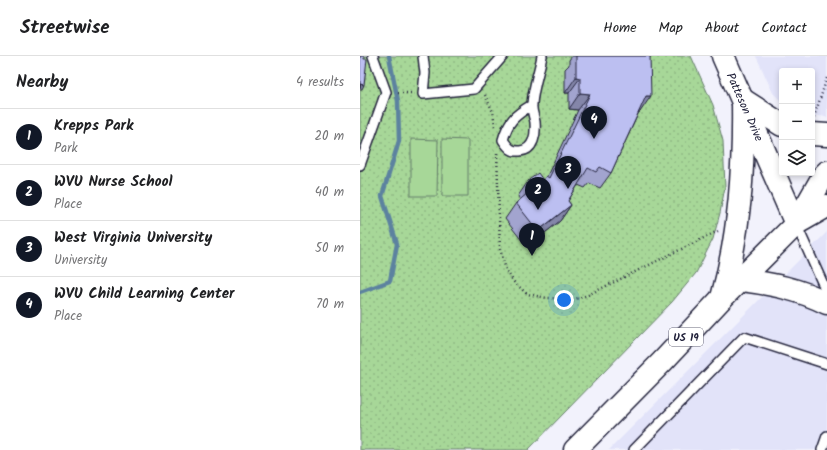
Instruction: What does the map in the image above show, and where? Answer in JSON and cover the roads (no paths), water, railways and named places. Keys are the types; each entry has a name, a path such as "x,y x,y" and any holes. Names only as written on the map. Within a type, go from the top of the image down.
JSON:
{"main road":[{"name":"Patteson Drive","path":"723,56 796,224"},
{"path":"743,100 779,123"},
{"path":"722,298 733,254 738,220 744,151 743,100"},
{"path":"815,134 827,135"},
{"name":"US 19","path":"575,450 796,224 827,172"},
{"name":"US 19","path":"796,224 827,206"},
{"path":"742,280 779,285 827,303"}],"lane":[{"path":"360,165 386,92 373,56"},
{"path":"423,56 425,73 423,94 474,89 503,56"},
{"path":"532,105 511,119 505,132 504,140 508,148 515,152 523,151 530,147 534,138 535,122 532,105 542,56"},
{"path":"796,224 827,293"},
{"path":"634,450 744,337 827,364"},
{"path":"822,450 827,436"}],"waterway":[{"path":"360,292 390,281 397,244 382,196 399,141 398,101 389,56"}],"place":[{"name":"WVU Child Learning Center","path":"594,139"},
{"name":"West Virginia University","path":"568,189"},
{"name":"WVU Nurse School","path":"538,210"},
{"name":"Krepps Park","path":"532,256"}]}
